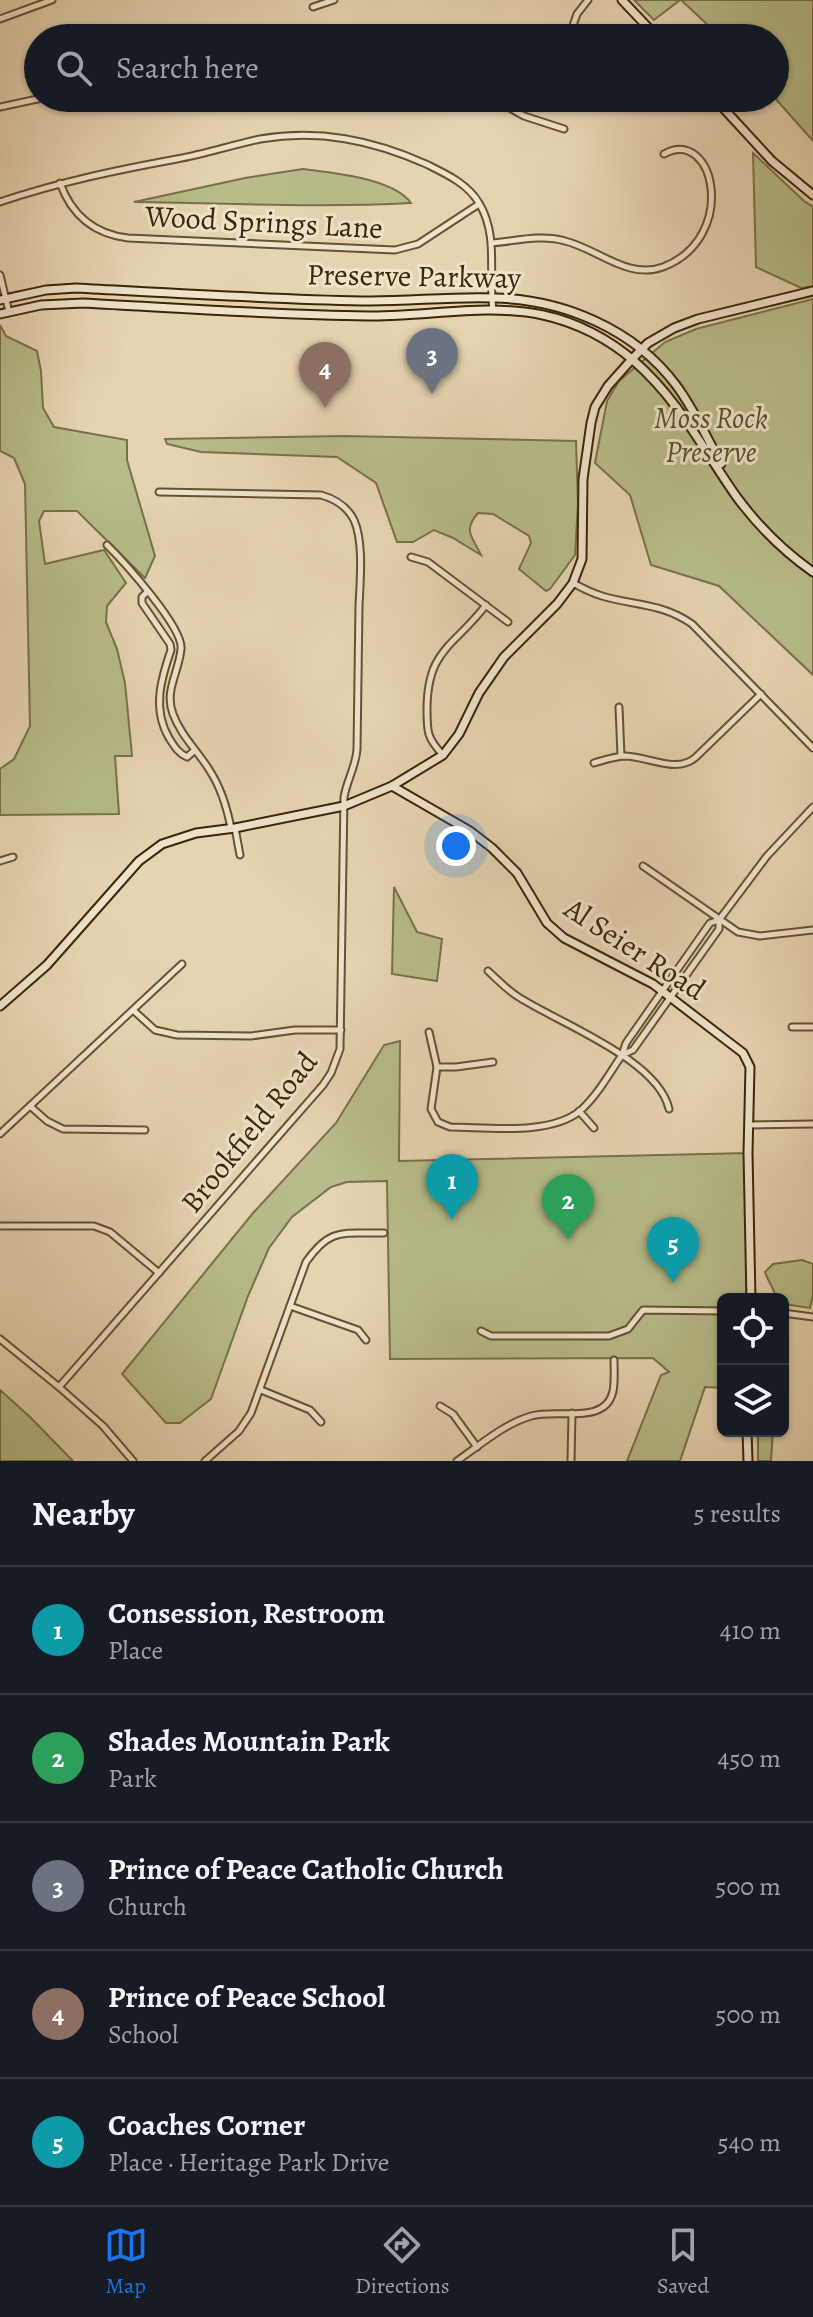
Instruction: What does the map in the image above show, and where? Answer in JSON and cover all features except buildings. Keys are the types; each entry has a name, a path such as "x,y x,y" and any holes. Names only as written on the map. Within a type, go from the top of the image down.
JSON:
{"street":[{"path":"0,19 52,0"},
{"path":"313,7 334,0"},
{"path":"574,24 577,14 588,0"},
{"path":"622,0 645,24"},
{"path":"0,107 24,102"},
{"path":"517,112 564,129"},
{"path":"727,112 772,161 813,195"},
{"path":"0,202 109,171 257,140 321,135 374,144 449,175 467,188 479,204 490,229 492,243 493,310"},
{"path":"492,243 542,238 564,240 622,267 643,270 661,268 680,259 691,251 708,224 711,187 697,155 685,148 664,154"},
{"name":"Wood Springs Lane","path":"60,183 74,210 89,225 116,236 144,238 395,250 418,244 479,204"},
{"path":"0,275 9,312"},
{"name":"Preserve Parkway","path":"4,298 76,288 365,301 491,298 559,306 615,332 663,369 686,400 736,495"},
{"path":"0,1006 47,965 124,877 162,844 196,833 344,806 392,786 443,755 459,734 479,693 504,657 557,604 573,583 582,559 583,479 591,423 601,396 632,359 659,335 698,319 813,291"},
{"name":"Preserve Parkway","path":"0,314 41,305 83,303 370,316 493,310 540,314 572,323 632,359 667,394 736,495 776,543 813,572"},
{"name":"Brookfield Road","path":"59,1387 323,1085 337,1061 341,1030 344,806 348,780 357,758 358,531 350,513 337,501 321,495 159,492"},
{"path":"107,545 169,619 181,641 170,688 171,709 181,731 217,784 240,855"},
{"path":"411,557 428,562 508,622"},
{"path":"573,583 603,597 666,609 684,619 813,748"},
{"path":"147,592 142,597 142,603 169,640 171,650 160,679 161,720 180,754 187,757 195,750"},
{"path":"443,755 430,740 427,728 430,675 442,652 486,605"},
{"path":"594,763 621,756 672,765 686,764 761,694"},
{"path":"619,707 621,756"},
{"name":"Al Seier Road","path":"392,786 470,831 492,848 517,873 547,923 564,938 663,990 743,1053 750,1067 751,1293"},
{"path":"429,1032 437,1067 431,1109 438,1122 450,1127 538,1127 560,1121 579,1111 600,1087 622,1055 626,1043 710,923 719,920 767,856 813,807"},
{"path":"0,861 13,857"},
{"path":"643,866 738,932 752,936 813,930"},
{"path":"622,1055 633,1050 719,929 719,920"},
{"path":"689,953 697,960"},
{"path":"0,1134 182,964"},
{"path":"488,971 514,994 622,1055 651,1077 666,1098 669,1109"},
{"path":"133,1010 155,1030 177,1035 251,1036 295,1030 341,1030"},
{"path":"640,1024 648,1029"},
{"path":"792,1027 813,1027"},
{"path":"437,1067 493,1062"},
{"path":"30,1106 47,1121 63,1129 145,1130"},
{"path":"579,1111 594,1128"},
{"path":"749,1125 813,1124"},
{"path":"0,1226 94,1226 110,1232 159,1273"},
{"path":"205,1461 239,1431 251,1413 306,1262 318,1245 330,1236 340,1234 384,1233"},
{"path":"290,1306 358,1330 366,1340"},
{"path":"481,1331 491,1336 609,1336 628,1329 643,1310 717,1311"},
{"path":"789,1314 813,1317"},
{"path":"0,1339 103,1426 133,1461"},
{"path":"457,1461 522,1419 540,1414 595,1411 608,1403 614,1389 614,1360"},
{"path":"261,1390 310,1410 321,1422"},
{"path":"440,1406 453,1414 477,1447"},
{"path":"571,1461 572,1413"},
{"path":"747,1437 748,1461"}],"green space":[{"path":"634,0 680,0 654,20"},
{"path":"681,0 813,0 813,141 787,112 789,24 707,24"},
{"path":"753,153 813,207 813,286 801,288 756,267"},
{"path":"303,169 377,182 411,203 134,202 245,178"},
{"name":"Moss Rock Preserve","path":"813,299 813,675 719,586 651,565 630,495 595,463 607,401 619,381 665,342 696,329"},
{"path":"0,325 6,336 37,351 43,408 54,427 127,440 127,460 155,556 145,578 77,511 44,511 39,521 45,564 104,550 126,583 107,606 106,622 117,649 125,683 132,756 115,756 119,814 0,815 0,769 14,759 30,726 25,484 14,458 0,451"},
{"path":"344,436 576,441 578,504 575,555 546,591 519,569 531,543 529,536 493,514 478,513 471,525 470,534 481,555 434,530 413,542 397,542 376,483 337,457 201,452 167,444 165,439"},
{"path":"394,887 417,932 442,939 437,981 392,974"},
{"path":"400,1041 399,1161 748,1153 746,1293 717,1293 717,1388 705,1387 680,1461 627,1461 661,1375 669,1372 653,1358 390,1359 387,1181 347,1182 331,1187 292,1217 269,1248 211,1399 180,1423 166,1423 122,1374 253,1213 336,1123 384,1045"},
{"path":"802,1260 813,1264 810,1308 789,1305 789,1293 774,1293 765,1272 773,1264"},
{"path":"0,1390 30,1417 73,1461 0,1461"},
{"path":"758,1437 773,1437 771,1461 758,1461"}],"place":[{"name":"Prince of Peace Catholic Church","path":"432,394"},
{"name":"Prince of Peace School","path":"325,408"},
{"name":"Consession, Restroom","path":"452,1220"},
{"name":"Shades Mountain Park","path":"568,1240"},
{"name":"Coaches Corner","path":"673,1283"}]}
